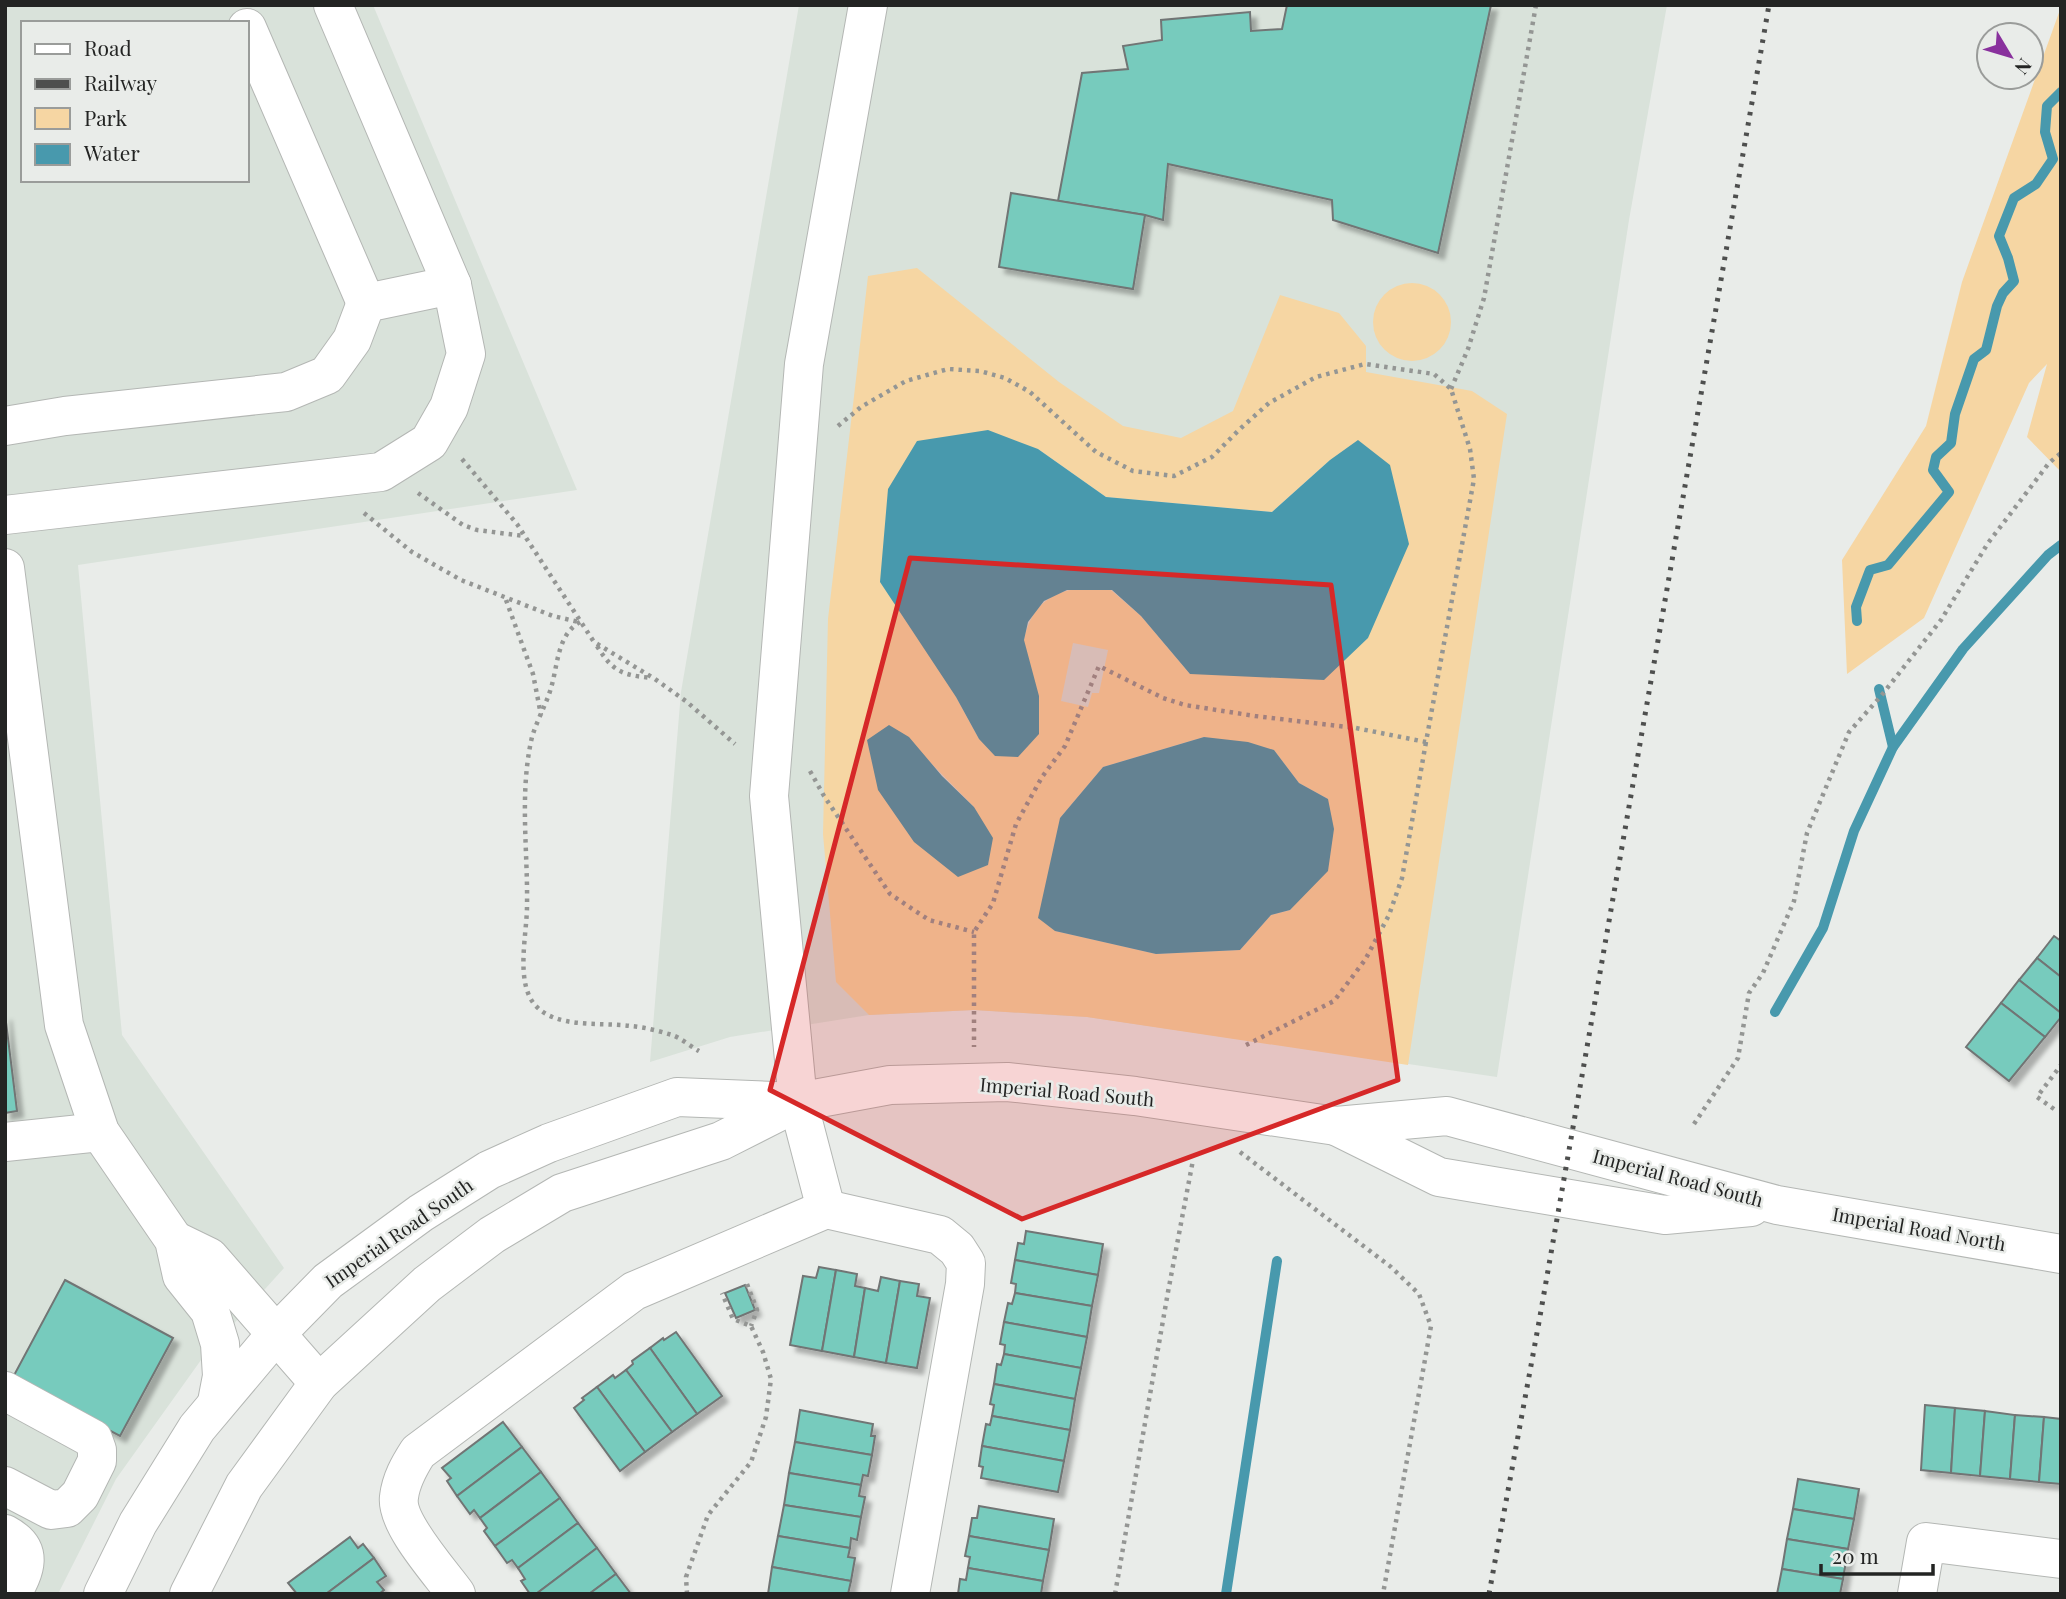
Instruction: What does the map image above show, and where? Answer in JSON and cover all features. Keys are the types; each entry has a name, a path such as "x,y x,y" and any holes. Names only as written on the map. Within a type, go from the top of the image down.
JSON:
{"street":[{"path":"5,515 381,472 429,442 449,407 466,354 452,285 333,5"},
{"path":"826,1209 798,1102 769,796 804,364 868,5"},
{"path":"5,426 65,416 286,392 327,375 352,340 366,303 248,30"},
{"path":"366,303 452,285"},
{"path":"5,568 64,1025 100,1132 174,1240 182,1276 210,1311 220,1344 222,1376 217,1402"},
{"name":"Imperial Road South","path":"103,1594 138,1523 197,1428 276,1334 328,1280 421,1213 489,1170 549,1143 677,1097 798,1102 890,1085 1007,1082 1135,1096 1336,1126 1447,1116 1777,1205"},
{"name":"Imperial Road South","path":"189,1594 244,1486 319,1383 426,1284 492,1235 562,1193 721,1141 798,1102"},
{"name":"Imperial Road South","path":"1336,1126 1439,1177 1665,1215 1777,1205"},
{"path":"5,1142 100,1132"},
{"name":"Imperial Road North","path":"1777,1205 2061,1254"},
{"path":"456,1594 405,1526 398,1500 405,1474 418,1452 634,1291 725,1268 826,1209 940,1235 957,1249 966,1264 965,1284 910,1594"},
{"path":"174,1240 209,1257 319,1383"},
{"path":"5,1391 93,1439 97,1450 97,1461 80,1496 67,1508 51,1510 5,1486"},
{"path":"5,1534 16,1540 24,1555 25,1570 12,1594"},
{"path":"1917,1594 1926,1542 2061,1559"}],"path":[{"path":"1451,389 1468,349 1484,298 1536,5"},
{"path":"797,452 830,433 861,407 906,381 948,369 980,371 1004,379 1030,392 1096,452 1133,471 1174,476 1212,457 1269,403 1317,377 1365,364 1434,374 1451,389 1470,449 1474,478 1402,878 1389,915 1365,960 1334,1001 1246,1045"},
{"path":"437,429 517,524 607,662 631,676 655,679"},
{"path":"1694,1124 1738,1058 1749,993 1763,973 1794,901 1807,832 1849,732 1941,620 1987,543 2049,463 2061,453"},
{"path":"385,470 463,525 477,530 524,536"},
{"path":"324,479 412,552 461,580 553,616 580,622"},
{"path":"506,599 533,674 541,715"},
{"path":"580,622 569,629 558,654 552,687 533,735 525,787 527,908 523,970 526,985 533,1003 548,1016 572,1021 633,1026 675,1035 699,1051"},
{"path":"594,642 687,702 770,775"},
{"path":"974,1083 974,932 993,903 1016,824 1042,777 1065,746 1099,666 1163,698 1185,705 1356,728 1426,742"},
{"path":"775,718 890,894 929,920 974,932"},
{"path":"2054,1109 2037,1097 2061,1066"},
{"path":"1239,1152 1391,1267 1419,1294 1431,1326 1383,1594"},
{"path":"1115,1594 1193,1160"},
{"path":"687,1594 686,1577 708,1515 751,1462 766,1417 771,1379 751,1326 733,1319 719,1287 725,1268 743,1276 757,1310 751,1326"}],"highlighted area":[{"path":"910,558 1331,585 1398,1080 1022,1219 770,1090"}],"shaded area":[{"path":"5,5 373,5 577,490 78,565 122,1035 284,1268 201,1360 116,1479 58,1594 5,1594"},
{"path":"799,5 1667,5 1629,220 1497,1077 1087,1017 974,1010 869,1015 730,1037 650,1062 681,692"}],"green space":[{"path":"2061,7 2061,472 2027,437 2047,364 2029,383 1924,618 1847,674 1842,560 1926,426 1962,282 2031,91 2045,91 2045,51"},
{"path":"917,268 1059,382 1123,426 1181,438 1233,411 1280,295 1339,313 1366,346 1366,372 1472,391 1507,414 1408,1065 1087,1017 974,1010 869,1015 836,982 823,834 828,619 868,276","holes":["1038,449 1106,497 1272,512 1330,460 1190,674 1141,616 1111,590 1077,589 1050,598 1033,616 979,739 956,697","1073,643 1108,650 1099,693 1092,693 1088,707 1061,701","1204,737 1274,750 1299,783 1328,799 1291,910 1271,915 1240,950 1156,954 1055,931 1060,818 1103,767","928,760 974,807 914,842"]},
{"path":"1412,283 1427,286 1439,295 1448,307 1451,322 1448,337 1439,349 1427,358 1412,361 1397,358 1385,349 1376,337 1373,322 1376,307 1385,295 1397,286"}],"water":[{"path":"988,430 1038,449 1106,497 1272,512 1330,460 1358,440 1390,465 1409,544 1368,638 1324,680 1190,674 1141,616 1112,590 1067,590 1044,601 1028,622 1024,640 1039,696 1039,734 1018,757 995,756 979,739 956,697 880,582 888,489 917,441"},
{"path":"889,725 909,737 942,776 974,807 993,838 988,865 958,877 914,842 878,790 867,740"},
{"path":"1204,737 1248,742 1274,750 1299,783 1328,799 1334,829 1328,871 1290,910 1271,915 1240,950 1156,954 1055,931 1038,918 1060,818 1103,767"}],"building":[{"path":"1287,5 1491,5 1438,253 1333,220 1332,200 1168,164 1163,220 1058,201 1082,73 1128,69 1123,46 1162,40 1161,20 1250,12 1251,31 1282,29"},
{"path":"1011,193 1145,215 1133,289 999,267"},
{"path":"2054,936 2061,941 2061,977 2037,958"},
{"path":"2037,958 2061,977 2061,1013 2019,980"},
{"path":"2019,980 2061,1013 2061,1017 2045,1037 2001,1003"},
{"path":"2001,1003 2045,1037 2009,1081 1966,1047"},
{"path":"5,1014 17,1111 5,1113"},
{"path":"1026,1231 1103,1244 1098,1275 1015,1260 1018,1243 1024,1244"},
{"path":"1015,1260 1098,1275 1092,1306 1015,1293 1016,1284 1011,1283"},
{"path":"819,1267 836,1270 822,1351 790,1345 803,1276 816,1278"},
{"path":"836,1270 857,1274 855,1286 865,1288 854,1357 822,1351"},
{"path":"881,1277 900,1281 886,1363 854,1357 865,1288 878,1291"},
{"path":"65,1280 173,1338 120,1436 12,1379"},
{"path":"900,1281 919,1284 917,1296 930,1298 917,1368 886,1363"},
{"path":"745,1285 755,1310 736,1318 725,1293"},
{"path":"1015,1293 1092,1306 1087,1337 1004,1322 1008,1303 1012,1304"},
{"path":"1004,1322 1087,1337 1081,1368 1004,1354 1005,1345 1000,1344"},
{"path":"676,1332 722,1396 697,1414 650,1348"},
{"path":"650,1348 697,1414 672,1432 626,1370 633,1364 632,1361"},
{"path":"1004,1354 1081,1368 1075,1399 994,1384 997,1364 1001,1365"},
{"path":"626,1370 672,1432 645,1452 597,1387 613,1375 615,1378"},
{"path":"994,1384 1075,1399 1070,1430 992,1416 994,1405 990,1404"},
{"path":"597,1387 645,1452 620,1471 574,1408"},
{"path":"1925,1405 1955,1408 1951,1473 1921,1470"},
{"path":"1955,1408 1985,1411 1980,1476 1951,1473"},
{"path":"800,1410 873,1424 871,1436 875,1436 872,1455 795,1442"},
{"path":"1985,1411 2015,1415 2010,1479 1980,1476"},
{"path":"2015,1415 2044,1417 2039,1482 2010,1479"},
{"path":"992,1416 1070,1430 1064,1461 982,1446 986,1424 990,1425"},
{"path":"2044,1417 2061,1419 2061,1484 2039,1482"},
{"path":"503,1422 522,1447 457,1496 447,1481 451,1478 442,1468"},
{"path":"795,1442 872,1455 868,1476 863,1475 861,1485 789,1473"},
{"path":"982,1446 1064,1461 1058,1492 981,1478 983,1467 979,1466"},
{"path":"522,1447 541,1472 480,1518 474,1510 470,1514 457,1496"},
{"path":"541,1472 560,1498 495,1546 484,1531 487,1528 480,1518"},
{"path":"789,1473 861,1485 859,1496 865,1497 861,1517 784,1505"},
{"path":"1798,1479 1859,1489 1854,1519 1793,1509"},
{"path":"560,1498 578,1523 518,1568 512,1560 507,1563 495,1546"},
{"path":"784,1505 861,1517 857,1540 851,1538 850,1548 778,1536"},
{"path":"979,1506 1054,1519 1049,1550 969,1536 972,1518 977,1518"},
{"path":"1793,1509 1854,1519 1848,1549 1787,1539"},
{"path":"578,1523 597,1548 536,1594 530,1594 521,1581 525,1579 518,1568"},
{"path":"778,1536 850,1548 848,1557 855,1558 851,1581 772,1567"},
{"path":"969,1536 1049,1550 1043,1581 968,1568 970,1557 965,1556"},
{"path":"350,1537 358,1548 363,1544 374,1558 326,1594 297,1594 288,1583"},
{"path":"1787,1539 1848,1549 1843,1579 1782,1569"},
{"path":"597,1548 616,1574 589,1594 536,1594"},
{"path":"374,1558 386,1576 377,1582 384,1590 379,1594 326,1594"},
{"path":"772,1567 851,1581 848,1594 768,1594"},
{"path":"968,1568 1043,1581 1041,1594 958,1594 960,1579 966,1580"},
{"path":"1782,1569 1843,1579 1840,1594 1777,1594"},
{"path":"616,1574 631,1594 589,1594"}],"waterway":[{"path":"1857,621 1856,607 1870,570 1888,565 1949,492 1933,470 1936,457 1951,443 1955,414 1974,359 1986,350 1997,306 2003,293 2014,281 1999,236 2014,198 2036,184 2053,159 2045,132 2047,106 2061,92"},
{"path":"1775,1012 1823,928 1854,831 1893,747 1963,649 2048,555 2061,545"},
{"path":"1879,689 1893,747"},
{"path":"1226,1594 1277,1261"}],"railway":[{"path":"1489,1594 1769,5"}]}
